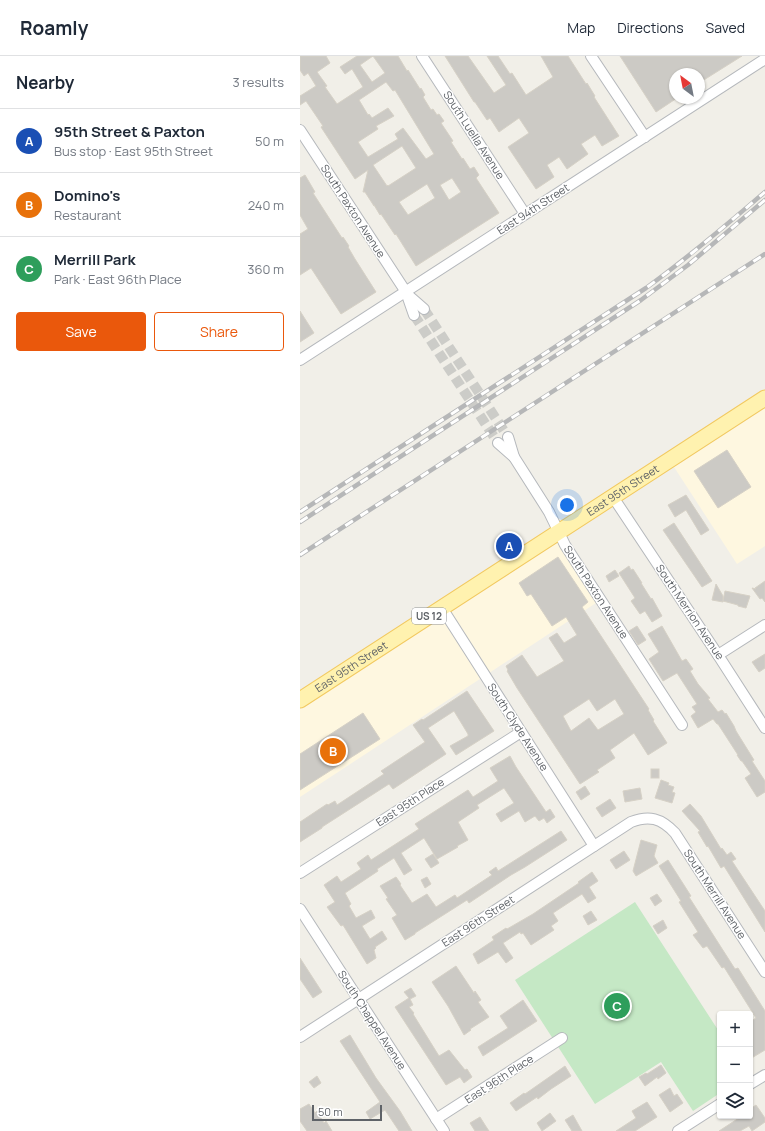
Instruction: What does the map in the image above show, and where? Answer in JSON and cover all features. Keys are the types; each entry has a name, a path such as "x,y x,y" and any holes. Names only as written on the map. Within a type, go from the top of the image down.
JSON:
{"main road":[{"name":"East 95th Street","path":"300,700 765,398"}],"street":[{"name":"South Luella Avenue","path":"422,56 526,214"},
{"path":"591,56 645,137"},
{"name":"East 94th Street","path":"300,360 645,137 764,58"},
{"name":"South Paxton Avenue","path":"300,130 406,292 424,309"},
{"name":"South Paxton Avenue","path":"406,292 414,315"},
{"name":"South Paxton Avenue","path":"508,437 514,457 549,512 565,545 682,725"},
{"name":"South Paxton Avenue","path":"498,443 514,457"},
{"name":"South Merrion Avenue","path":"613,497 765,728"},
{"name":"South Clyde Avenue","path":"442,608 594,846"},
{"path":"718,655 765,626"},
{"name":"East 95th Place","path":"300,874 521,732"},
{"name":"East 96th Street","path":"300,1037 631,822 641,818 660,820"},
{"name":"South Merrill Avenue","path":"660,820 675,833 765,972"},
{"name":"South Chappel Avenue","path":"300,909 444,1131"},
{"name":"East 96th Place","path":"436,1119 562,1038"},
{"path":"752,1083 765,1075"},
{"path":"678,1131 717,1106"}],"shaded area":[{"path":"765,408 765,546 737,564 674,467"},
{"path":"560,541 599,601 300,797 300,709"}],"green space":[{"path":"635,902 717,1028 717,1095 693,1111 661,1062 595,1104 515,980"}],"building":[{"path":"300,56 326,56 330,63 317,72 337,104 363,87 352,69 345,74 340,67 357,56 373,56 398,56 407,71 408,70 420,89 421,88 425,95 423,97 431,110 433,109 437,115 439,114 444,121 441,123 453,141 451,142 462,159 463,158 470,169 474,167 479,175 476,178 499,213 416,266 396,234 395,235 381,214 380,215 365,192 363,192 368,170 355,179 306,101 300,105 300,96 316,86 308,73 304,76 300,70","holes":["373,56 385,73 372,82 360,65","386,82 393,91 395,90 434,154 426,159 403,128 395,134 398,139 368,157 358,142 378,129 376,126 394,116 388,108 372,118 369,114 368,115 359,100","402,146 416,168 387,186 373,165","452,178 461,192 449,200 440,185","427,184 435,198 408,215 399,202"]},
{"path":"445,56 468,56 494,93 506,85 487,56 498,56 510,74 512,73 526,95 553,77 541,56 568,56 586,84 587,83 595,96 594,97 619,136 602,146 595,135 581,144 588,154 567,169 559,157 547,165 554,177 536,189 508,147 529,133 519,118 499,132 490,118 487,120 474,102"},
{"path":"620,56 742,56 705,79 705,68 669,68 669,103 656,112"},
{"path":"305,175 315,192 313,193 342,238 343,237 349,246 348,247 355,259 376,292 341,314 311,268 300,275 300,234 308,229 300,215 300,178"},
{"path":"300,311 314,333 300,342"},
{"path":"727,450 751,487 718,508 694,471"},
{"path":"686,495 709,530 701,535 686,510 675,517 668,505"},
{"path":"674,523 712,581 702,587 663,530"},
{"path":"558,557 588,602 582,607 649,709 648,710 654,720 653,721 667,743 648,755 634,733 610,750 615,758 597,770 599,772 580,784 517,688 507,671 506,666 522,655 537,677 564,661 549,638 557,633 564,643 577,635 566,617 552,626 531,594 527,596 519,583","holes":["589,699 597,711 615,699 624,714 598,730 589,718 571,731 563,716"]},
{"path":"629,566 631,570 633,569 662,616 652,622 645,611 640,614 631,601 635,598 619,573"},
{"path":"615,570 619,576 609,582 606,576"},
{"path":"765,581 765,602 762,598 760,599 752,588 756,589 755,588"},
{"path":"716,584 723,596 723,602 712,600"},
{"path":"725,591 750,596 746,608 723,601"},
{"path":"637,626 646,640 638,645 629,631"},
{"path":"662,626 682,661 686,659 693,669 690,671 698,684 710,698 708,699 718,712 722,710 725,714 726,713 754,760 752,761 765,781 765,792 757,797 745,778 751,774 737,755 718,724 713,719 698,728 691,716 696,712 692,707 697,704 677,673 663,681 649,659 659,652 648,634"},
{"path":"765,654 765,668 759,672 752,662"},
{"path":"467,691 494,731 456,755 450,746 468,736 468,734 454,711 428,728 446,754 393,789 389,784 300,842 300,822 327,804 328,805 335,801 337,805 384,774 381,771 425,742 413,725"},
{"path":"363,713 380,739 300,790 300,754"},
{"path":"510,756 546,812 550,809 555,817 547,823 544,818 539,821 535,816 525,822 519,811 501,822 496,814 514,803 504,788 477,805 479,808 458,822 468,840 457,846 458,847 437,859 424,838 401,853 412,870 404,875 394,858 377,869 378,871 345,893 351,904 349,906 356,918 371,910 375,918 362,926 370,939 382,931 387,939 375,947 376,948 374,950 376,958 367,964 343,925 341,926 327,907 335,902 324,885 337,876 341,882 361,869 357,863 368,855 371,860 419,829 415,824 468,790 473,797 498,781 490,768"},
{"path":"651,769 659,769 659,778 651,778"},
{"path":"661,780 674,787 672,792 675,793 672,803 655,798"},
{"path":"585,786 590,794 581,800 576,792"},
{"path":"640,788 642,799 625,802 623,791"},
{"path":"610,799 616,808 602,817 596,808"},
{"path":"690,804 701,816 721,849 722,848 727,855 731,852 736,859 732,861 765,911 765,932 724,866 721,868 708,846 707,847 698,832 700,831 682,811"},
{"path":"561,831 567,840 469,903 467,900 405,940 392,918 397,915 386,899 388,898 380,886 396,877 412,903 427,894 436,907 455,895 457,898 492,875 489,872 496,867 498,871"},
{"path":"641,840 657,845 654,856 658,863 636,876 633,871"},
{"path":"624,851 630,860 616,869 610,860"},
{"path":"433,854 439,863 431,868 425,859"},
{"path":"668,860 691,896 689,897 735,969 738,968 765,1011 765,1050 753,1057 753,1020 756,1018 753,1011 724,967 722,968 707,946 703,948 693,935 698,932 659,866"},
{"path":"592,872 598,881 589,887 596,898 588,903 582,894 553,913 558,921 551,926 554,930 531,945 523,933 521,934 520,932 503,943 513,958 506,963 498,952 478,964 473,954 494,940 492,937 533,914 579,883 578,882"},
{"path":"427,877 431,884 425,888 421,880"},
{"path":"657,894 662,901 655,906 650,898"},
{"path":"591,911 597,920 588,925 583,916"},
{"path":"663,920 667,928 658,934 653,926"},
{"path":"300,958 322,992 313,998 300,979"},
{"path":"456,966 474,993 475,991 481,1000 478,1002 489,1017 470,1029 471,1030 464,1035 448,1006 432,982"},
{"path":"411,988 416,996 410,999 413,1005 409,1007 439,1056 449,1050 465,1070 467,1069 472,1077 464,1083 460,1077 446,1085 395,1007 409,998 404,992"},
{"path":"523,1000 537,1021 483,1056 478,1047 508,1028 500,1016"},
{"path":"350,1035 376,1078 400,1111 412,1131 399,1131 385,1110 370,1119 366,1112 380,1102 340,1041"},
{"path":"661,1065 666,1073 658,1079 657,1077 645,1086 639,1077"},
{"path":"565,1066 571,1076 538,1099 537,1097 516,1111 510,1103"},
{"path":"317,1076 321,1083 314,1088 309,1082"},
{"path":"670,1088 674,1096 677,1094 683,1103 670,1112 659,1095"},
{"path":"647,1102 657,1117 635,1131 616,1131 636,1118 632,1111"},
{"path":"309,1104 315,1113 317,1111 324,1123 326,1121 332,1131 307,1131 300,1121 300,1109"},
{"path":"756,1105 765,1118 765,1122 752,1131 749,1126 740,1131 719,1131 737,1119 753,1119 753,1107"},
{"path":"550,1113 556,1121 542,1131 537,1123"},
{"path":"573,1115 582,1131 572,1131 565,1120"},
{"path":"480,1117 489,1131 475,1131 470,1123"}],"tunnel":[{"path":"424,309 508,437"},
{"path":"414,315 498,443"}],"railway":[{"path":"300,512 662,277 765,192"},
{"path":"300,522 641,300 688,265 765,200"},
{"path":"300,555 765,254"}],"place":[{"name":"95th Street & Paxton","path":"509,546"},
{"name":"Domino's","path":"333,751"},
{"name":"Merrill Park","path":"617,1006"}]}
